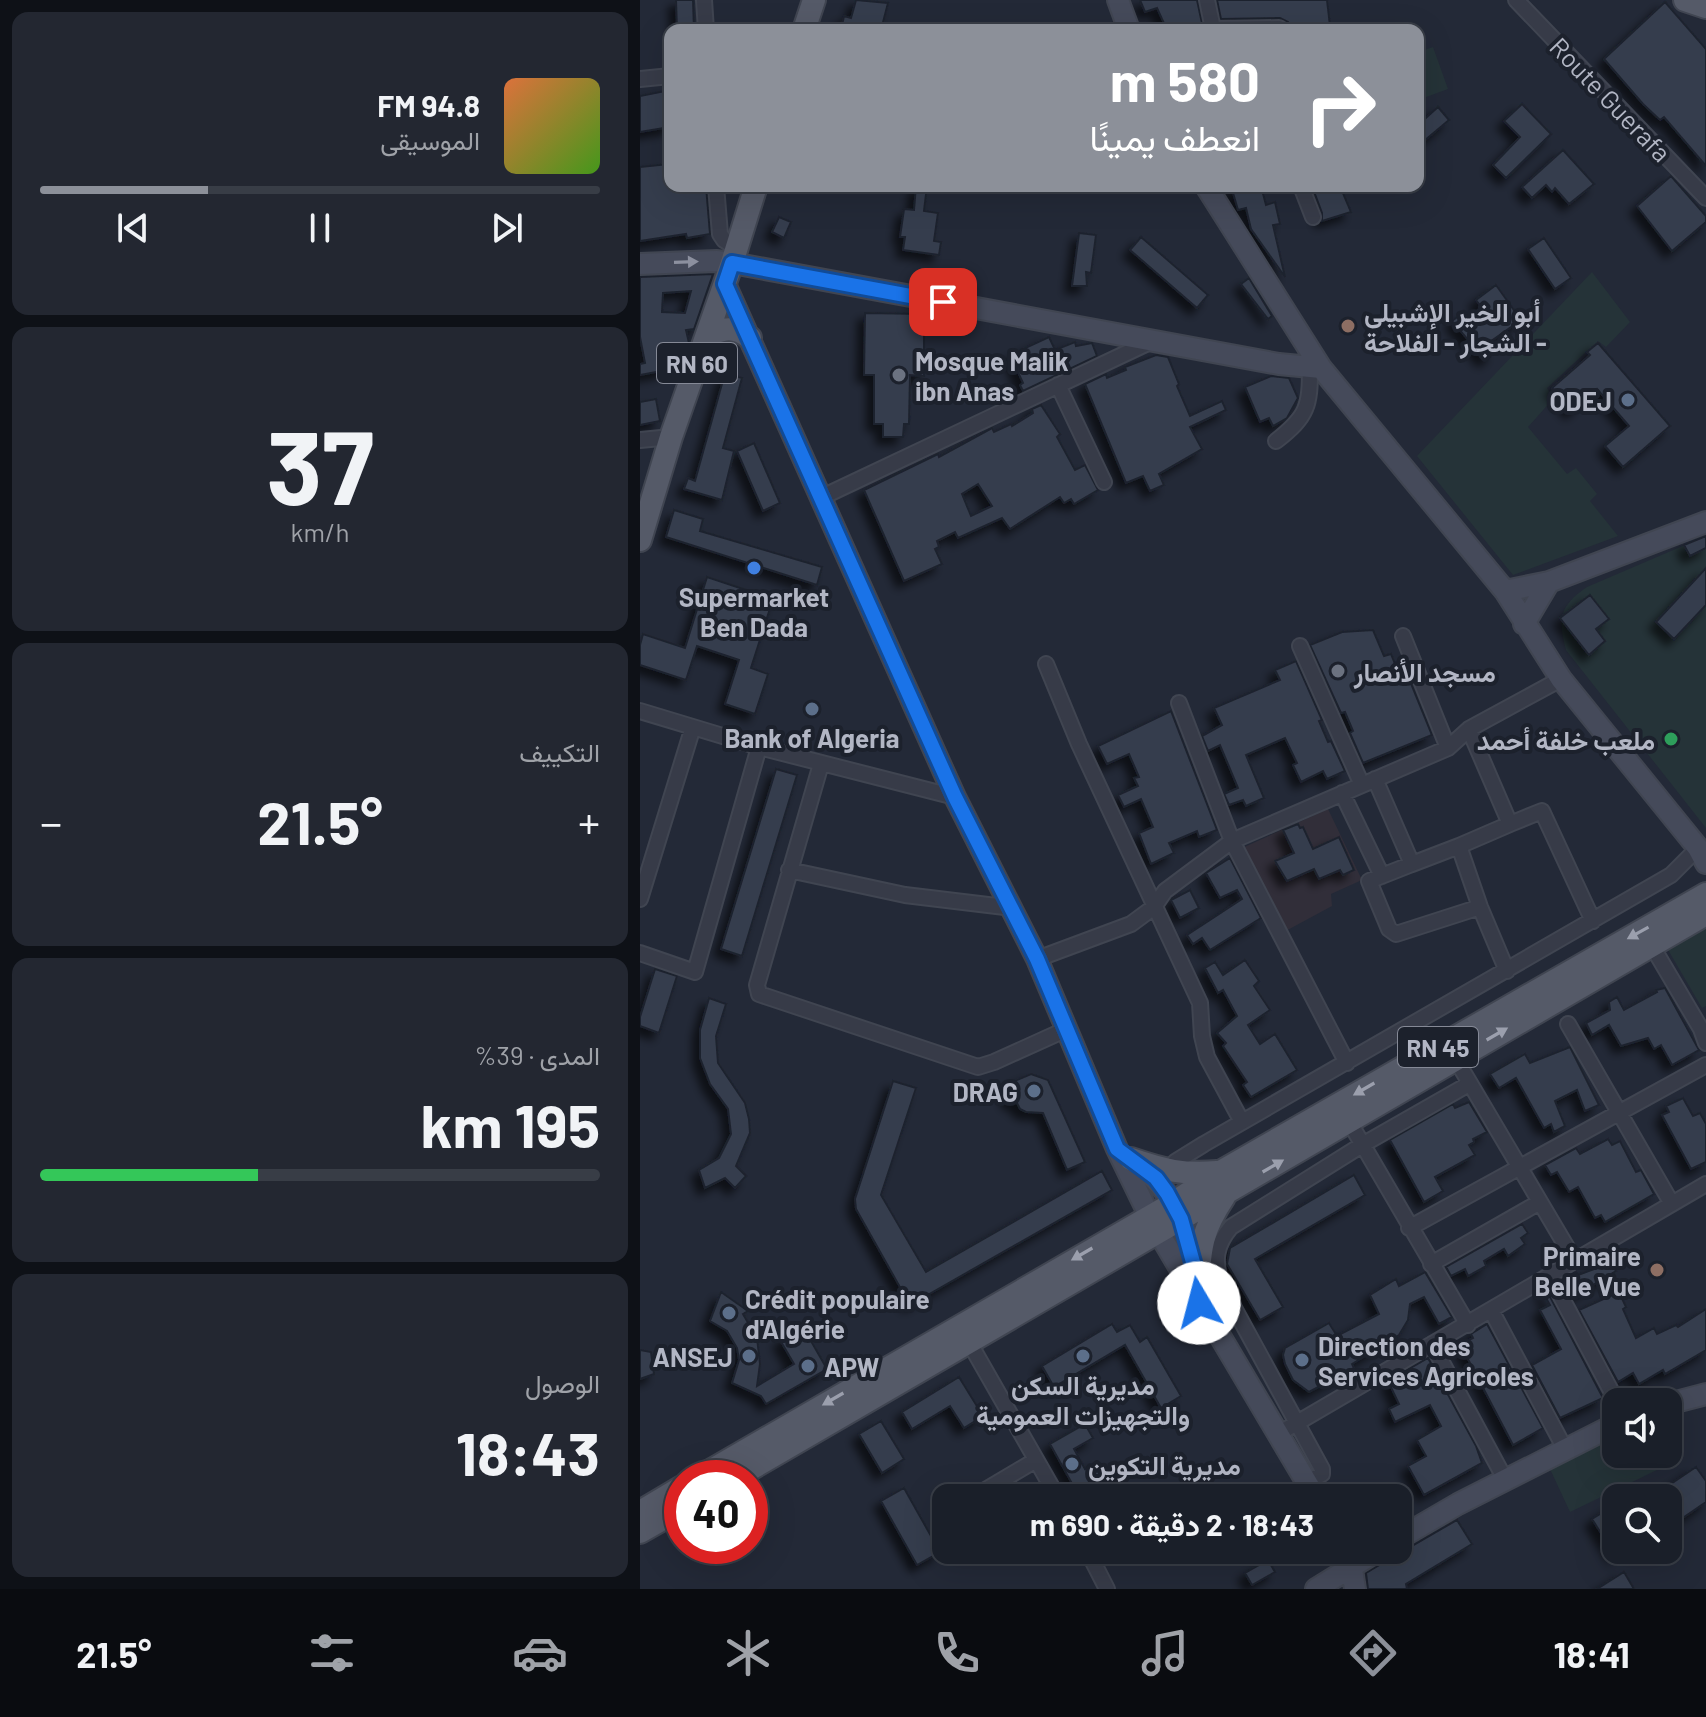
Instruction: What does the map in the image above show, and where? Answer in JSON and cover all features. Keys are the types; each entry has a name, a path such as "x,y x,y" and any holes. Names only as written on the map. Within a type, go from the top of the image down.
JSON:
{"main road":[{"path":"806,24 814,0"},
{"path":"1685,0 1706,7"},
{"name":"RN 60","path":"640,540 671,437 754,192"},
{"path":"707,337 716,331 731,329 750,338"},
{"name":"RN 45","path":"732,1460 897,1373 1177,1211 1706,894"},
{"name":"RN 45","path":"1224,1183 1350,1123 1455,1058 1706,914"},
{"path":"1124,1154 1173,1172 1224,1183 1202,1239 1199,1294"},
{"name":"RN 45","path":"763,1460 897,1373 969,1342 1154,1224"},
{"path":"640,1512 664,1498"},
{"path":"640,1532 664,1518"}],"street":[{"path":"704,0 706,24"},
{"path":"1118,0 1127,24"},
{"path":"1207,0 1212,24"},
{"name":"Route Guerafa","path":"1516,0 1706,198"},
{"path":"640,79 664,77"},
{"path":"716,192 720,234 750,338 955,797 1037,959 1154,1224 1199,1294 1241,1373 1308,1484"},
{"path":"1173,1172 1175,1162 1702,855 1561,679 1505,591 1316,367 1210,192"},
{"path":"1303,192 1313,217"},
{"path":"640,264 716,261 1279,364 1316,367"},
{"path":"820,498 1155,340"},
{"path":"1276,441 1293,428 1307,408 1316,367"},
{"path":"1058,385 1104,482"},
{"path":"640,440 671,437"},
{"path":"1505,591 1549,582 1706,522"},
{"path":"1524,624 1549,582"},
{"path":"1403,636 1448,748"},
{"path":"1300,646 1412,864"},
{"path":"1046,664 1079,744 1200,1003 1207,1057 1242,1122"},
{"path":"1037,959 1131,924 1154,907 1165,891 1232,841 1448,748 1469,729 1561,679"},
{"path":"1179,703 1232,841 1347,1063"},
{"path":"640,711 821,764 955,797"},
{"path":"640,899 693,727"},
{"path":"1469,729 1510,824"},
{"path":"640,953 695,972 759,747"},
{"path":"821,764 757,985 763,997 978,1067 1067,1029"},
{"path":"1342,793 1382,876"},
{"path":"1480,907 1396,934 1389,929 1369,881 1542,811 1593,921"},
{"path":"1459,846 1507,971"},
{"path":"789,870 905,895 1013,908"},
{"path":"1652,946 1704,1032"},
{"path":"1568,1024 1672,1204"},
{"path":"1455,1058 1575,1261"},
{"path":"1409,1228 1706,1065"},
{"path":"1315,1484 1322,1469 1221,1284 1216,1269 1216,1253 1231,1227 1362,1145 1469,1084"},
{"path":"1350,1123 1468,1325"},
{"path":"1124,1154 1156,1178 1177,1211 1199,1294"},
{"path":"1278,1434 1706,1184"},
{"path":"1431,1264 1540,1202"},
{"path":"1550,1276 1610,1388"},
{"path":"1491,1310 1565,1449"},
{"path":"969,1342 1050,1484"},
{"path":"1432,1344 1506,1481"},
{"path":"1241,1373 1264,1364"},
{"path":"1682,1400 1706,1394"},
{"path":"1412,1531 1602,1431"},
{"path":"996,1484 1036,1460"},
{"path":"1094,1564 1107,1589"},
{"path":"1316,1589 1350,1569"}],"shaded area":[{"path":"1433,47 1448,89 1424,98 1424,50"},
{"path":"1592,272 1630,322 1606,347 1598,341 1547,388 1553,399 1528,427 1567,474 1576,468 1597,494 1590,501 1618,536 1513,575 1417,456"},
{"name":"ملعب خلفة أحمد","path":"1706,536 1706,828 1566,650 1562,621 1571,600 1587,587"},
{"path":"1328,809 1362,880 1331,894 1332,906 1282,933 1240,849"},
{"path":"1706,924 1706,1006 1702,1008 1667,948"},
{"path":"1602,1445 1602,1468 1657,1470 1628,1484 1602,1484 1602,1497 1570,1512 1550,1469"}],"building":[{"path":"676,0 693,0 694,24 677,24"},
{"path":"856,0 888,3 883,24 842,24 844,16 851,18"},
{"path":"1140,0 1197,0 1202,24 1164,24 1157,8 1145,12"},
{"path":"1217,0 1327,0 1330,24 1289,24 1280,18 1221,19"},
{"path":"1665,2 1706,49 1706,166 1664,117 1660,120 1643,104 1604,59"},
{"path":"664,91 664,128 640,132 640,96"},
{"path":"1522,104 1551,134 1506,178 1493,165 1520,137 1504,121"},
{"path":"1438,107 1449,120 1424,141 1424,120"},
{"path":"1563,150 1594,184 1569,204 1555,188 1552,192 1546,185 1532,198 1522,187"},
{"path":"664,165 664,192 706,192 710,234 640,241 640,167"},
{"path":"1671,176 1706,216 1706,222 1672,251 1637,206"},
{"path":"916,192 926,192 924,211 938,213 934,241 941,242 939,255 903,250 905,237 900,237 904,209 914,210"},
{"path":"1233,192 1263,192 1266,205 1275,202 1280,224 1273,225 1285,277 1251,229 1246,208 1238,210"},
{"path":"1314,192 1343,192 1351,212 1322,221"},
{"path":"779,217 791,222 784,238 772,232"},
{"path":"1079,233 1096,235 1091,273 1086,272 1087,286 1072,286"},
{"path":"1141,237 1208,295 1197,308 1130,250"},
{"path":"1544,238 1571,278 1555,289 1528,249"},
{"path":"713,274 694,329 686,330 689,343 687,350 682,351 683,358 666,362 667,370 640,375 640,364 645,363 640,337 640,277","holes":["691,291 685,313 662,312 663,293"]},
{"path":"1249,278 1272,316 1268,319 1241,284"},
{"path":"1496,285 1521,320 1487,344 1494,353 1485,360 1452,321 1461,314 1466,320 1482,308 1476,300"},
{"name":"Mosque Malik ibn Anas","path":"865,313 924,314 924,376 910,375 909,424 904,424 903,437 883,437 883,424 874,424 874,375 864,375"},
{"path":"1049,337 1055,350 1075,342 1076,346 1092,343 1097,356 1023,391 1020,385 1023,383 1010,355"},
{"name":"ODEJ","path":"1598,343 1670,426 1623,467 1605,446 1629,426 1597,389 1572,412 1552,388 1590,355 1587,352"},
{"path":"1156,355 1168,357 1190,416 1222,401 1226,410 1190,427 1202,449 1159,474 1164,485 1150,491 1143,476 1126,483 1085,384 1106,374 1107,378"},
{"path":"725,373 742,378 723,448 734,451 722,500 684,489 688,478 695,481"},
{"path":"1271,376 1289,378 1298,398 1287,418 1273,426 1269,418 1260,422 1245,387"},
{"path":"656,399 660,421 640,425 640,402"},
{"path":"1041,405 1060,434 1057,437 1075,470 1085,465 1098,490 1074,504 1071,499 1064,503 1060,497 1010,529 1002,518 958,538 955,532 937,541 939,547 935,549 942,564 904,581 864,490 938,454 939,457 992,428 994,432 1012,426 1033,413 1032,409","holes":["978,484 992,506 971,516 962,494"]},
{"path":"754,443 780,503 763,511 737,451"},
{"path":"674,510 703,519 700,531 822,567 817,585 666,537"},
{"path":"1706,536 1706,548 1690,556 1684,545"},
{"path":"1706,568 1706,605 1674,639 1656,622"},
{"path":"707,577 773,599 751,668 768,674 755,714 725,704 739,660 697,646 686,680 640,665 643,634 685,648"},
{"path":"1590,595 1609,619 1596,629 1605,641 1589,655 1560,618"},
{"path":"1373,630 1384,656 1391,654 1403,684 1410,681 1432,735 1363,763 1345,712 1341,713 1310,645 1342,632"},
{"path":"1296,661 1322,720 1319,721 1328,742 1331,741 1345,771 1327,779 1323,771 1301,782 1293,765 1297,763 1285,738 1246,755 1264,798 1246,806 1243,800 1229,805 1224,794 1238,788 1220,745 1208,751 1202,736 1222,725 1214,708 1280,680 1275,670"},
{"path":"1171,711 1217,830 1199,837 1197,831 1169,843 1174,853 1151,864 1139,833 1153,827 1141,799 1124,807 1118,795 1138,786 1134,778 1139,777 1129,754 1107,764 1098,746"},
{"path":"776,769 797,775 742,956 721,949"},
{"path":"1298,824 1300,828 1303,827 1313,849 1339,837 1354,870 1343,875 1340,870 1319,879 1314,869 1287,881 1275,861 1294,853 1283,830"},
{"path":"1230,858 1261,918 1210,950 1202,938 1193,944 1187,935 1242,899 1237,890 1220,898 1206,873"},
{"path":"1190,890 1199,908 1180,918 1171,900"},
{"path":"1245,960 1259,981 1254,986 1270,1010 1248,1025 1260,1044 1275,1034 1297,1070 1251,1097 1243,1085 1247,1082 1223,1046 1226,1043 1217,1033 1237,1016 1223,990 1218,993 1205,968 1215,962 1223,975"},
{"path":"655,969 677,976 659,1033 640,1026"},
{"path":"1665,988 1699,1050 1672,1065 1661,1045 1654,1049 1648,1038 1621,1046 1609,1025 1592,1035 1586,1023 1610,1010 1609,1002 1617,997 1624,1010 1656,990"},
{"path":"709,998 726,1004 716,1036 718,1063 745,1103 749,1119 750,1133 736,1166 746,1176 735,1188 725,1178 705,1188 699,1170 719,1158 731,1134 728,1109 710,1084 700,1058 700,1030"},
{"path":"1570,1047 1599,1105 1585,1111 1577,1090 1555,1101 1565,1126 1554,1132 1551,1124 1544,1128 1516,1078 1499,1088 1490,1074 1525,1054 1530,1063"},
{"path":"1031,1074 1048,1080 1085,1162 1067,1170 1043,1113 1026,1112 1020,1109 1016,1101 1011,1103 1003,1086"},
{"path":"893,1081 916,1088 881,1195 926,1272 1102,1171 1112,1190 910,1305 856,1209 855,1199"},
{"path":"1683,1098 1693,1116 1700,1113 1706,1124 1706,1162 1691,1169 1662,1115 1669,1112 1666,1106"},
{"path":"1469,1102 1487,1132 1473,1139 1474,1142 1469,1145 1475,1155 1435,1177 1443,1191 1424,1202 1390,1140 1453,1104 1455,1108"},
{"path":"1608,1139 1612,1145 1620,1141 1636,1172 1641,1170 1654,1194 1605,1222 1601,1215 1595,1218 1578,1187 1569,1192 1557,1172 1551,1175 1545,1165 1576,1148 1580,1154"},
{"path":"1354,1175 1365,1195 1255,1259 1283,1307 1260,1320 1227,1264 1230,1248"},
{"path":"1522,1224 1528,1233 1521,1238 1525,1244 1508,1256 1504,1249 1484,1261 1486,1266 1468,1276 1465,1269 1451,1276 1446,1267"},
{"path":"1609,1260 1616,1271 1573,1297 1563,1279 1576,1272 1578,1275 1594,1269"},
{"path":"1425,1272 1452,1317 1439,1324 1424,1297 1410,1304 1408,1320 1399,1335 1352,1364 1354,1368 1309,1392 1293,1380 1285,1364 1285,1348 1329,1323 1337,1336 1379,1314 1370,1295 1396,1279 1399,1286"},
{"path":"1546,1289 1602,1396 1560,1418 1532,1365 1561,1349 1540,1310 1550,1305 1542,1291"},
{"path":"721,1292 748,1311 743,1314 757,1338 760,1364 757,1386 794,1364 780,1340 803,1327 827,1369 766,1404 761,1396 732,1383 739,1360 737,1348 727,1331 710,1321"},
{"path":"1619,1292 1636,1338 1654,1328 1657,1334 1676,1325 1678,1327 1706,1309 1706,1350 1665,1374 1663,1370 1639,1384 1633,1373 1618,1382 1579,1310"},
{"path":"1112,1324 1117,1332 1130,1325 1140,1342 1147,1337 1181,1396 1161,1408 1125,1345 1054,1387 1042,1366"},
{"path":"1487,1324 1543,1428 1513,1445 1460,1344 1473,1338 1471,1334"},
{"path":"640,1350 651,1352 654,1374 640,1379"},
{"path":"1428,1358 1476,1446 1482,1463 1424,1495 1408,1466 1426,1456 1417,1440 1441,1426 1430,1405 1395,1422 1389,1409 1399,1404 1388,1381"},
{"path":"959,1377 983,1416 964,1428 950,1406 912,1429 902,1412"},
{"path":"881,1421 904,1459 882,1473 859,1434"},
{"name":"مديرية التكوين","path":"1085,1424 1093,1438 1074,1449 1085,1469 1097,1462 1104,1476 1099,1478 1103,1484 1072,1484 1050,1444"},
{"path":"1696,1467 1706,1481 1706,1502 1682,1518 1682,1484 1671,1484"},
{"path":"904,1488 932,1538 932,1557 917,1565 881,1501"},
{"path":"1602,1513 1602,1535 1592,1519"},
{"path":"1457,1520 1472,1544 1406,1584 1407,1589 1368,1589 1366,1573 1381,1564 1412,1564 1412,1546"},
{"path":"1261,1564 1270,1564 1275,1572 1252,1585 1245,1573"},
{"path":"1624,1572 1634,1589 1597,1589"}],"place":[{"name":"أبو الخير الإشبيلي الشجار - الفلاحة -","path":"1348,326"},
{"name":"Mosque Malik ibn Anas","path":"899,375"},
{"name":"ODEJ","path":"1628,400"},
{"name":"Supermarket Ben Dada","path":"754,568"},
{"name":"مسجد الأنصار","path":"1338,671"},
{"name":"Bank of Algeria","path":"812,709"},
{"name":"ملعب خلفة أحمد","path":"1671,739"},
{"name":"DRAG","path":"1034,1091"},
{"name":"Primaire Belle Vue","path":"1657,1270"},
{"name":"Crédit populaire d'Algérie","path":"729,1313"},
{"name":"ANSEJ","path":"749,1356"},
{"name":"مديرية السكن والتجهيزات العمومية","path":"1083,1356"},
{"name":"Direction des Services Agricoles","path":"1302,1360"},
{"name":"APW","path":"808,1366"},
{"name":"مديرية التكوين","path":"1072,1464"}],"route":[{"path":"943,302 732,263 725,284 955,797 1037,959 1117,1149 1156,1178 1181,1219 1196,1273 1199,1303"}]}
